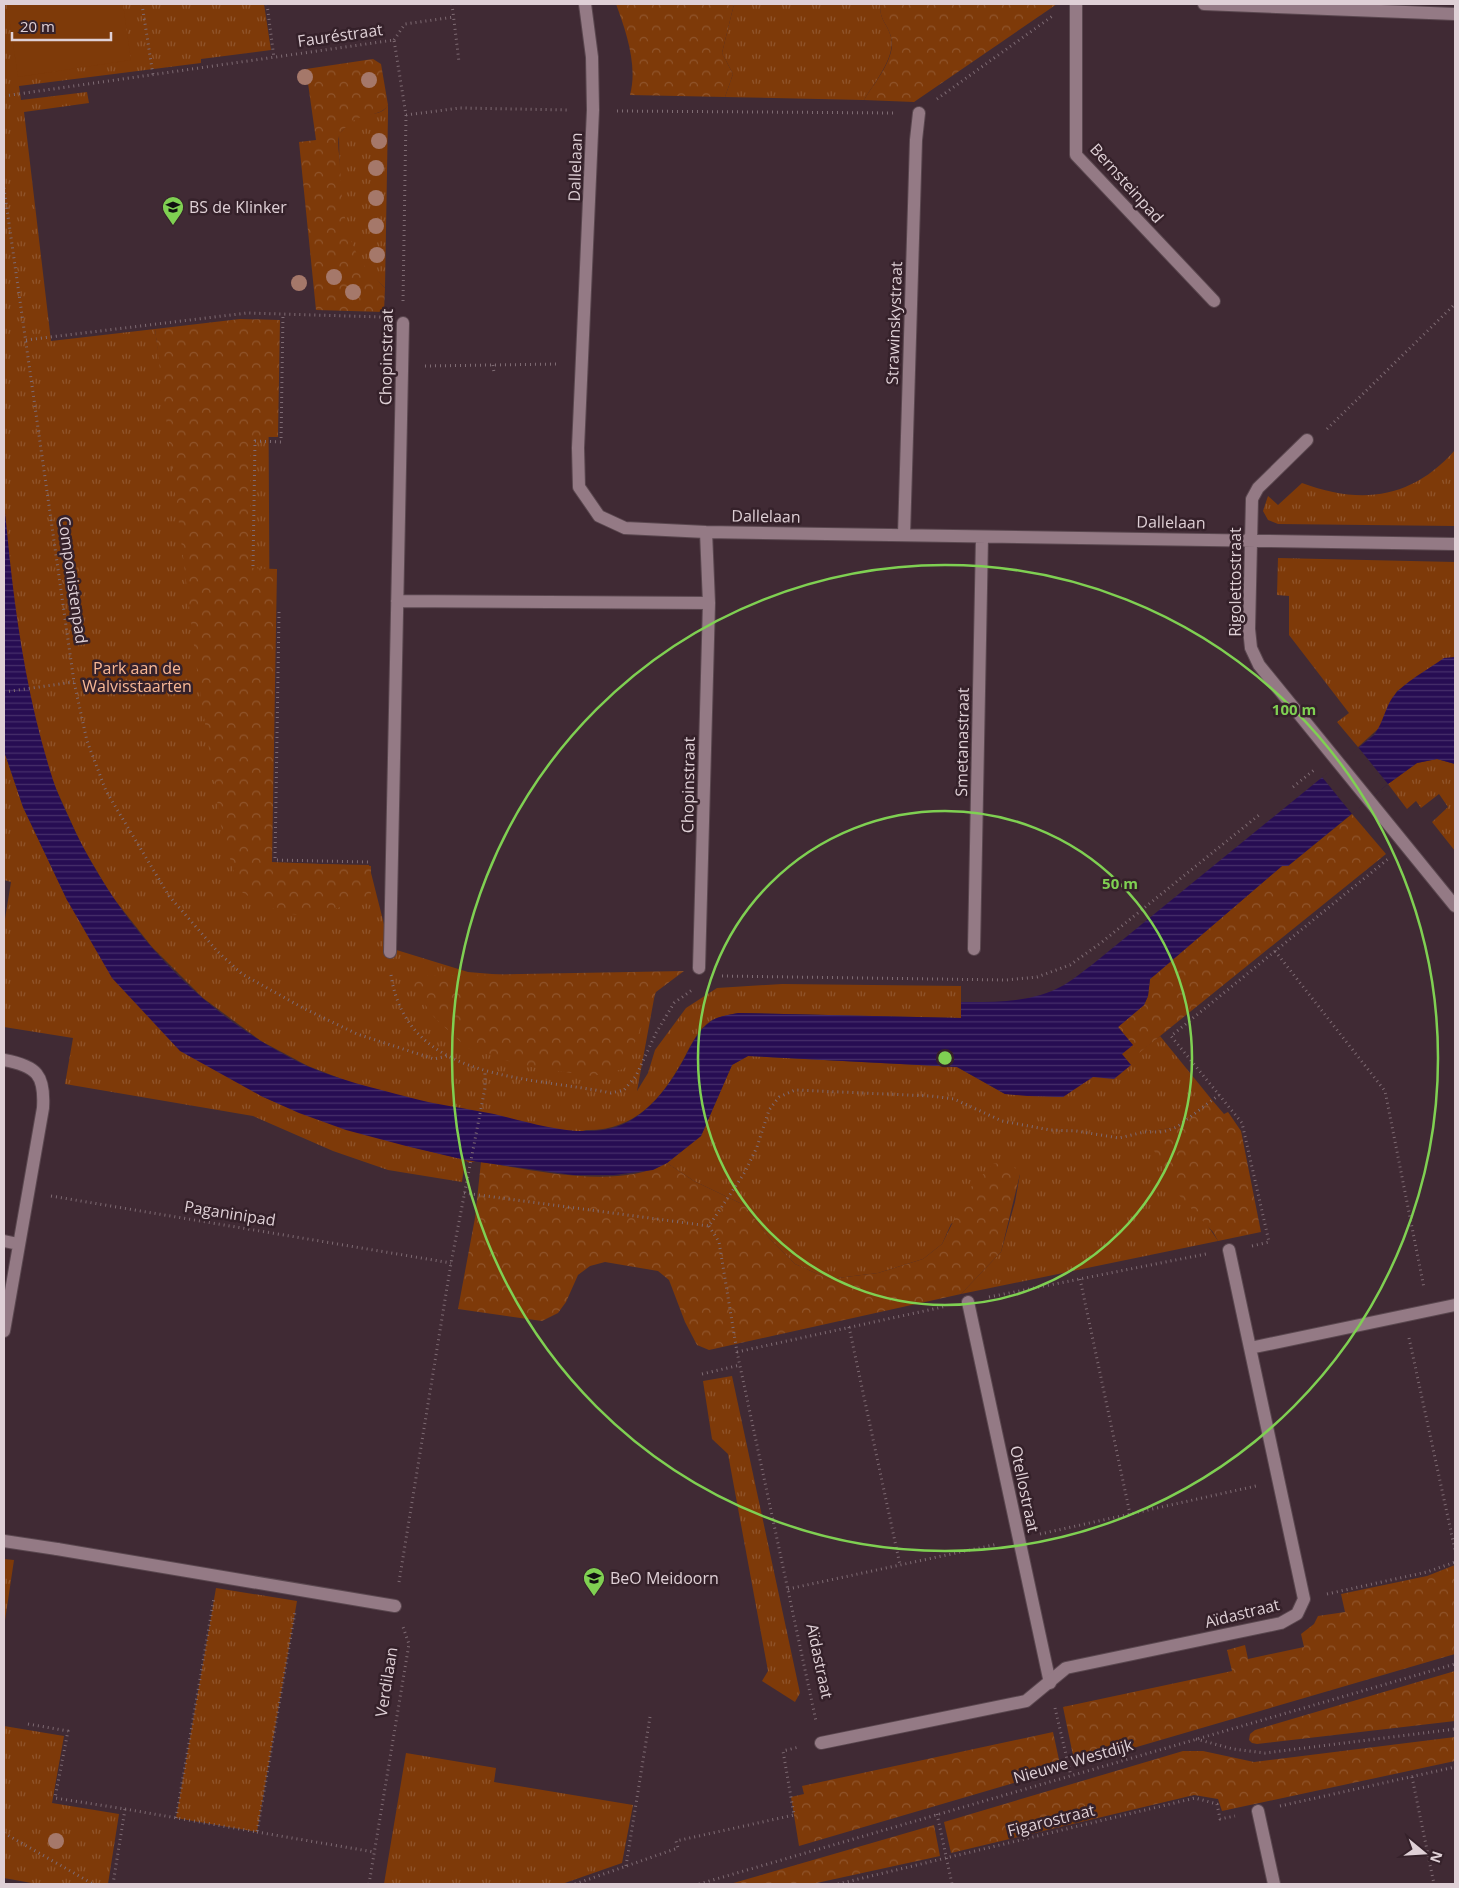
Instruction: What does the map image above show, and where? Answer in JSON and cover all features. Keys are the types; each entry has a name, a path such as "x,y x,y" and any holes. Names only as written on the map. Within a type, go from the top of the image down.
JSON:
{"street":[{"name":"Dallelaan","path":"585,4 592,57 593,110 582,364 579,487 598,516 624,528 706,532 1455,544"},
{"name":"Bernsteinpad","path":"1076,4 1076,154 1214,301"},
{"path":"1204,4 1455,14"},
{"name":"Strawinskystraat","path":"904,535 916,140 919,113"},
{"name":"Chopinstraat","path":"390,952 403,320"},
{"name":"Rigolettostraat","path":"1307,440 1258,488 1252,499 1249,629 1254,656 1338,764 1455,906"},
{"name":"Chopinstraat","path":"700,968 708,603 706,532"},
{"name":"Smetanastraat","path":"974,949 982,537"},
{"path":"397,601 708,603"},
{"path":"4,1060 22,1063 37,1072 44,1089 43,1108 4,1331"},
{"path":"4,1241 18,1244"},
{"path":"1229,1250 1304,1599"},
{"name":"Otellostraat","path":"968,1302 1050,1683"},
{"path":"1250,1348 1455,1305"},
{"path":"4,1541 218,1575 395,1606"},
{"name":"Aïdastraat","path":"820,1743 1026,1700 1050,1683 1066,1668 1281,1623 1298,1614 1304,1599"},
{"path":"1258,1811 1274,1884"}],"path":[{"path":"142,4 153,75"},
{"path":"267,4 274,58"},
{"path":"452,4 458,62"},
{"path":"406,115 460,108 919,113 1061,10"},
{"path":"394,40 405,24 454,17"},
{"name":"Fauréstraat","path":"4,96 394,40 406,115"},
{"name":"Chopinstraat","path":"403,320 406,115"},
{"name":"Componistenpad","path":"4,188 74,682 87,741 106,791 169,896 218,952 242,974 272,992 357,1034 434,1059 447,1056"},
{"path":"1307,440 1325,431 1455,304"},
{"path":"26,340 247,313 403,320"},
{"path":"253,566 255,441 281,442 283,314"},
{"path":"402,366 582,364"},
{"path":"493,365 494,373"},
{"path":"279,612 275,860 392,863"},
{"path":"4,692 74,682"},
{"path":"714,977 729,975 1006,980 1037,977 1070,965 1102,942 1259,815"},
{"path":"737,1352 968,1302 1269,1242 1242,1123 1172,1036 1405,845"},
{"path":"1275,951 1385,1091 1429,1310"},
{"path":"390,952 394,996 404,1016 434,1049 485,1072 611,1093 624,1090 636,1076 656,1033 674,1003 694,988"},
{"path":"395,1606 451,1264 485,1088 485,1072"},
{"path":"464,1193 709,1226 745,1172 757,1146 769,1110 780,1097 796,1090 931,1096 954,1099 1002,1121 1050,1130 1076,1131 1118,1138 1144,1132 1163,1132 1177,1127 1219,1095"},
{"name":"Paganinipad","path":"28,1192 451,1264"},
{"name":"Aïdastraat","path":"709,1226 719,1242 737,1352 820,1743"},
{"path":"1080,1279 1130,1514"},
{"path":"1404,1315 1455,1550"},
{"path":"849,1327 900,1565"},
{"path":"702,1374 740,1365"},
{"path":"1304,1599 1427,1572 1455,1562"},
{"path":"176,1818 218,1575"},
{"path":"257,1832 299,1590"},
{"name":"Verdilaan","path":"369,1884 409,1644 395,1606"},
{"name":"Nieuwe Westdijk","path":"699,1884 1455,1664"},
{"path":"1050,1683 1071,1776"},
{"path":"626,1867 650,1717"},
{"path":"28,1724 68,1731 56,1798 374,1852"},
{"path":"1195,1739 1233,1749 1265,1753 1455,1729"},
{"path":"575,1884 678,1848 676,1841 794,1814 783,1751 820,1743"},
{"path":"1258,1811 1455,1768"},
{"path":"1412,1777 1434,1884"},
{"name":"Figarostraat","path":"838,1884 1195,1798 1217,1804 1220,1819 1258,1811"},
{"path":"113,1884 125,1809"},
{"path":"937,1814 952,1884"},
{"path":"4,1833 93,1884"}],"green space":[{"name":"Park aan de Walvisstaarten","path":"4,4 264,4 271,50 201,59 201,63 19,86 21,100 87,92 89,103 24,112 51,341 155,329 158,350 268,329 271,863 369,865 390,948 468,972 656,988 637,1091 648,1073 655,1050 686,1008 717,988 782,984 961,986 961,1018 738,1013 718,1018 712,1020 698,1033 665,1088 655,1100 632,1119 618,1125 603,1129 586,1130 469,1163 465,1160 462,1182 388,1170 333,1151 253,1116 65,1084 73,1038 4,1027 4,925 11,882 4,880 4,751 23,807 67,900 261,1096 335,1125 412,1147 464,1159 347,1081 308,1066 261,1041 203,998 152,947 111,895 81,844 53,782 4,736"},
{"path":"7,4 123,4 131,60 18,77"},
{"path":"616,4 734,4 722,53 733,74 725,97 630,95 633,72 632,61 624,26"},
{"path":"734,4 880,4 882,18 891,37 890,53 883,70 864,100 725,97 733,74 722,53"},
{"path":"880,4 1057,4 914,102 864,100 884,70 891,53 891,37 881,15"},
{"path":"373,59 381,64 388,105 380,112 351,122 339,135 338,147 343,201 349,234 361,261 385,288 384,312 316,310 299,142 316,140 306,69"},
{"path":"388,105 385,288 368,272 358,258 345,224 340,188 339,134 355,119 382,111"},
{"path":"240,319 280,320 278,437 250,437 250,568 277,569 272,862 371,866 371,895 321,913 296,915 278,911 239,890 221,826 198,678 155,329"},
{"path":"1455,450 1455,526 1278,524 1268,520 1263,511 1268,496 1278,505 1302,483 1345,494 1365,495 1403,488 1421,479"},
{"path":"1278,558 1455,562 1455,657 1397,691 1380,727 1358,747 1337,722 1349,713 1289,635 1289,596 1277,595"},
{"path":"1437,759 1455,764 1455,851 1432,822 1448,807 1439,794 1421,808 1416,801 1407,809 1388,784 1417,763"},
{"path":"1352,814 1386,854 1139,1053 1118,1027 1144,1005 1148,996 1150,979 1282,866 1288,866"},
{"path":"684,971 656,992 624,1069 593,1076 524,1066 467,1048 434,1017 414,989 414,976"},
{"path":"1160,1036 1212,1100 1177,1127 1145,1132 1218,1241 961,1294 1001,1252 1015,1202 1020,1174 951,1224 942,1244 923,1259 878,1273 829,1279 795,1264 770,1239 744,1205 694,1181 667,1163 701,1136 732,1065 748,1056 957,1067 1005,1094 1063,1097 1133,1045 1139,1052"},
{"path":"1212,1100 1224,1114 1228,1112 1241,1131 1261,1232 1218,1241 1213,1232 1177,1193 1144,1132 1177,1127"},
{"path":"481,1162 550,1173 600,1177 647,1171 667,1163 694,1181 744,1205 770,1239 795,1264 829,1279 878,1273 923,1259 942,1244 970,1188 994,1163 1013,1166 1020,1174 1001,1252 961,1294 709,1350 697,1345 685,1322 669,1280 658,1271 605,1262 590,1266 578,1275 566,1302 558,1313 542,1321 458,1309 475,1218"},
{"path":"732,1376 800,1693 795,1702 762,1681 768,1671 728,1454 712,1439 703,1381"},
{"path":"4,1559 14,1560 4,1627"},
{"path":"1455,1565 1455,1654 1075,1765 1063,1707 1232,1671 1227,1650 1245,1645 1248,1659 1304,1647 1301,1634 1314,1624 1318,1616 1345,1612 1341,1594 1427,1576"},
{"path":"216,1588 297,1601 257,1832 176,1818"},
{"path":"1455,1671 1455,1721 1257,1744 1249,1740 1250,1734 1255,1730"},
{"path":"4,1726 64,1736 52,1803 119,1814 108,1884 37,1884 4,1878"},
{"path":"1053,1732 1061,1769 799,1846 791,1797 804,1794 802,1786"},
{"path":"1455,1737 1455,1761 1222,1811 1218,1799 1194,1795 951,1853 944,1822 1183,1751 1203,1751 1254,1762"},
{"path":"406,1753 496,1768 494,1782 633,1805 622,1863 562,1884 384,1884"},
{"path":"934,1825 940,1856 812,1884 730,1884"}],"shaded area":[{"path":"4,504 23,655 39,731 55,785 88,857 111,894 137,930 166,963 198,994 268,1046 307,1066 344,1080 419,1100 494,1114 548,1127 576,1131 603,1130 617,1127 641,1114 670,1082 695,1039 705,1026 713,1020 724,1016 738,1013 961,1018 961,1002 1027,998 1052,991 1064,985 1093,964 1374,735 1389,703 1400,689 1444,658 1455,657 1455,764 1437,759 1417,763 1388,784 1288,866 1282,866 1150,979 1148,996 1144,1005 1118,1027 1133,1045 1122,1054 1131,1065 1114,1079 1093,1077 1063,1097 1027,1096 1005,1094 957,1067 748,1056 732,1065 701,1136 667,1163 653,1170 614,1175 573,1175 465,1160 346,1130 299,1113 261,1096 180,1051 112,978 67,900 23,807 4,751"}],"pier":[{"path":"1358,747 1388,784 1352,814 1322,777"}],"place":[{"name":"BS de Klinker","path":"173,226"},
{"name":"BeO Meidoorn","path":"594,1597"}]}
